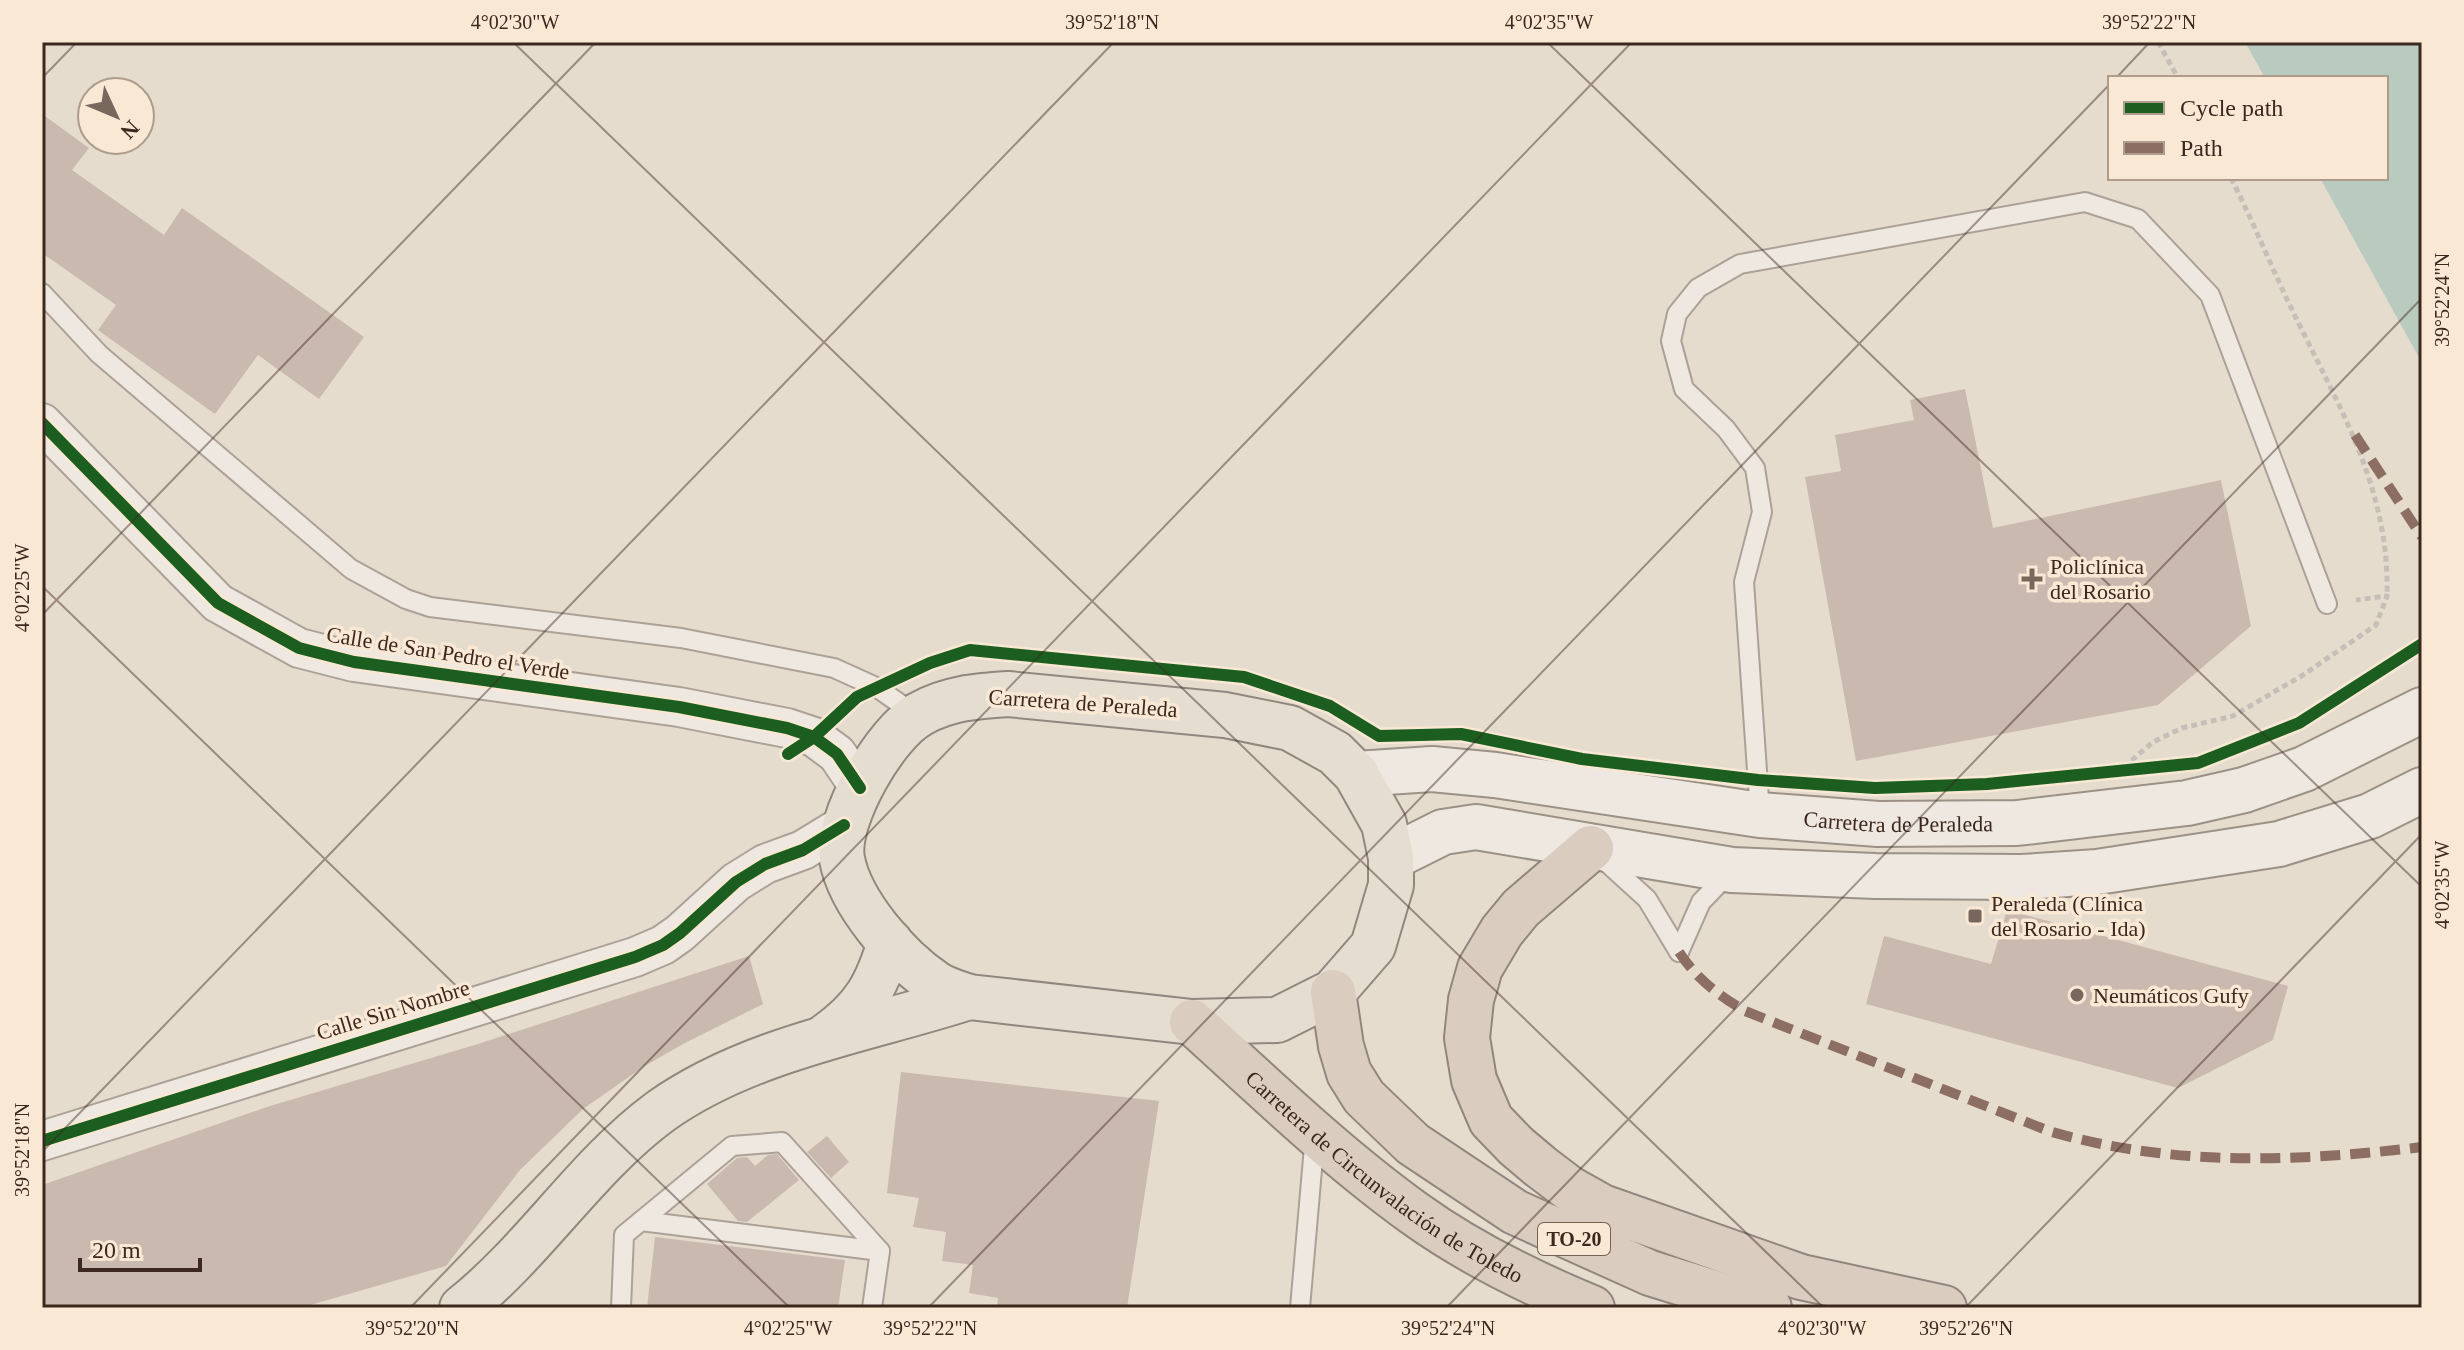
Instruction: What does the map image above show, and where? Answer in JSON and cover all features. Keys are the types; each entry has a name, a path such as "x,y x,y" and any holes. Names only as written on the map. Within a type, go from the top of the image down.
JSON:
{"highway":[{"path":"1591,848 1521,908 1495,940 1480,968 1471,1000 1467,1038 1474,1080 1491,1120 1541,1167 1570,1189 1602,1207 1801,1277 1944,1308"},
{"name":"Carretera de Circunvalación de Toledo","path":"1333,992 1341,1046 1349,1073 1364,1097 1413,1144 1515,1212 1650,1273 1769,1308"},
{"name":"Carretera de Circunvalación de Toledo","path":"1192,1022 1315,1132 1417,1215 1505,1268 1592,1308"}],"main road":[{"name":"Carretera de Peraleda","path":"1008,694 1225,715 1290,728 1335,753 1356,774 1384,824 1391,858 1391,885 1373,946 1333,992 1277,1020 1192,1022 969,997 938,985 913,966 890,942 854,894 842,858 852,807 879,757 916,715 944,702 975,696 1008,694"},
{"name":"Carretera de Peraleda","path":"1356,774 1432,769 1495,775 1760,815 1878,824 2017,823 2187,803 2244,790 2304,769 2415,714"},
{"path":"1391,858 1443,832 1476,827 1732,870 1951,878 2097,872 2279,844 2370,816 2422,790"},
{"name":"Carretera de Peraleda","path":"821,1040 868,999 881,973 890,942"},
{"name":"Carretera de Peraleda","path":"462,1308 498,1277 616,1149 663,1110 724,1076 781,1052 969,997"},
{"name":"Carretera de Peraleda","path":"514,1308 523,1275 548,1225"}],"street":[{"name":"Calle de San Pedro el Verde","path":"42,423 218,603 299,648 354,662 679,707 787,728 814,737 837,754 852,807"},
{"name":"Calle Sin Nombre","path":"42,1141 635,957 663,945 680,933 736,882 765,864 803,850 852,807"}],"lane":[{"path":"1760,815 1744,582 1762,512 1755,468 1726,429 1684,389 1671,341 1677,314 1698,288 1740,264 2085,202 2138,219 2210,295 2327,604"},
{"path":"42,293 99,354 351,569 406,599 430,607 681,638 834,668 876,687 916,715"},
{"path":"1591,848 1647,899 1679,952 1701,902 1732,870"},
{"path":"1300,1308 1315,1132"},
{"path":"621,1308 624,1235 732,1146 782,1142 880,1251 872,1308"},
{"path":"641,1221 880,1251"}],"path":[{"path":"2158,42 2177,76"},
{"path":"2117,771 2153,742 2182,728 2233,716 2303,675 2376,625 2387,596 2387,547 2374,492 2355,435 2232,180"},
{"path":"2327,604 2387,596"},
{"path":"2117,771 2145,767"}],"shaded area":[{"path":"2245,42 2422,42 2422,363 2321,180 2388,180 2388,76 2264,76"}],"building":[{"path":"42,114 76,139 76,156 83,156 72,170 164,235 182,208 364,337 319,399 258,355 215,414 98,330 116,305 42,253"},
{"name":"Policlínica del Rosario","path":"1965,389 1993,528 2221,480 2251,626 2158,705 1856,761 1805,477 1841,471 1835,435 1914,420 1910,400"},
{"name":"Neumáticos Gufy","path":"2007,910 2288,986 2273,1040 2178,1088 1866,1004 1884,936 1991,964"},
{"path":"749,956 763,1004 643,1067 583,1109 520,1170 446,1266 300,1308 42,1308 42,1185 270,1106 478,1044"},
{"path":"901,1072 1159,1101 1127,1308 997,1308 998,1298 969,1293 973,1265 942,1261 946,1232 913,1227 919,1198 887,1193"},
{"path":"827,1136 849,1162 831,1178 807,1152"},
{"path":"777,1154 799,1180 747,1222 738,1221 707,1184 737,1158 747,1157 755,1166 768,1155"},
{"path":"655,1237 845,1260 838,1308 647,1308"}],"marked path":[{"path":"2355,435 2422,537"},
{"path":"1679,952 1708,985 1745,1011 2049,1131 2095,1143 2187,1156 2281,1158 2422,1147"}],"cycle path":[{"path":"42,423 218,603 299,648 354,662 679,707 787,728 814,737 837,754 860,788"},
{"path":"788,754 814,737 857,697 930,663 970,650 1244,677 1330,706 1379,736 1461,734 1582,759 1758,780 1875,788 1987,784 2198,763 2299,723 2422,644"},
{"path":"42,1141 635,957 663,945 680,933 736,882 765,864 803,850 844,825"}],"place":[{"name":"Policlínica del Rosario","path":"2032,579"},
{"name":"Peraleda (Clínica del Rosario - Ida)","path":"1975,916"},
{"name":"Neumáticos Gufy","path":"2077,995"}]}
